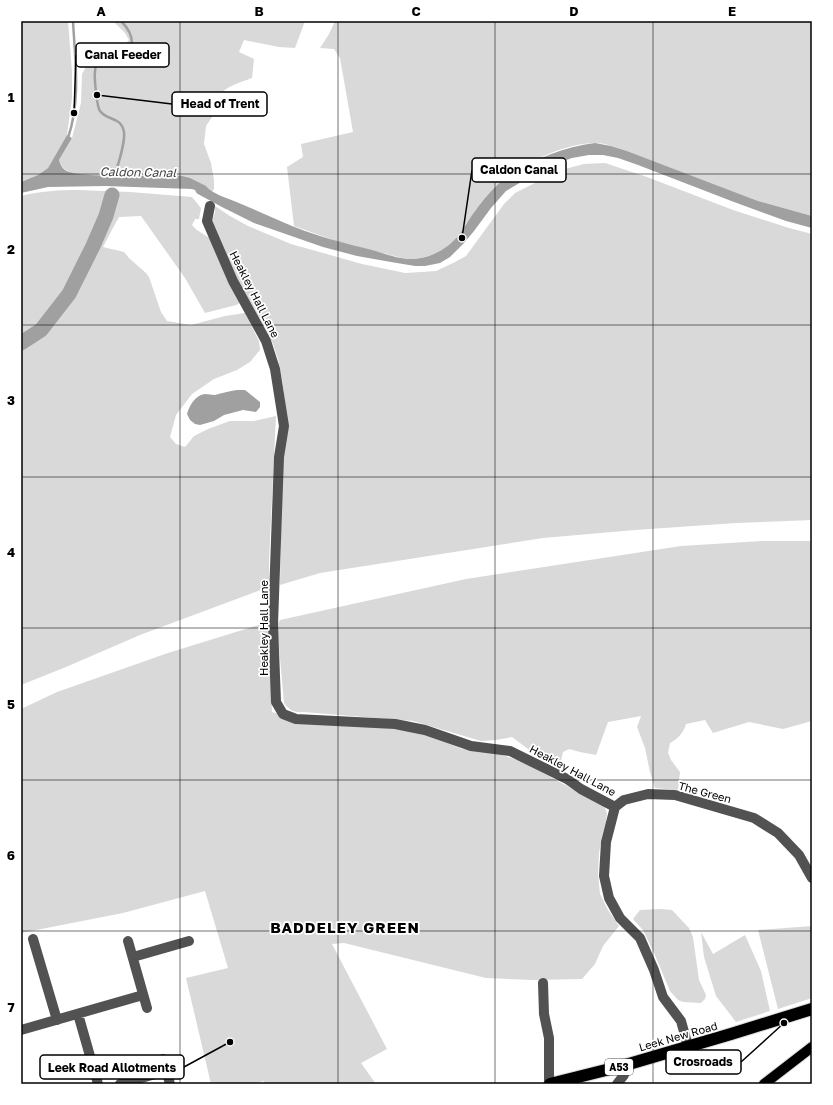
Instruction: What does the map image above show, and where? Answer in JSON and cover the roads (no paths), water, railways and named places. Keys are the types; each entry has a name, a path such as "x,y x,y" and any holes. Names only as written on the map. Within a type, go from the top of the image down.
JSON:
{"highway":[{"name":"Leek New Road","path":"550,1084 622,1066 812,1009"}],"main road":[{"path":"764,1084 812,1047"}],"street":[{"name":"Heakley Hall Lane","path":"210,206 207,221 232,281 266,341 276,368 284,426 279,457 273,624 276,702 283,714 296,719 395,724 425,730 471,746 510,751 567,779 581,789 615,807"},
{"name":"The Green","path":"615,807 624,800 648,794 675,795 754,818 778,833 798,855 812,878"},
{"path":"615,807 606,842 604,876 609,898 620,918 640,938 654,970 663,997 681,1021 688,1046"},
{"path":"33,939 57,1020"},
{"path":"133,957 189,941"},
{"path":"128,942 147,1008"},
{"path":"546,988 544,1014 549,1038 550,1084"},
{"path":"21,1030 143,995"},
{"path":"78,1014 98,1084"},
{"path":"163,1059 170,1084"},
{"path":"617,1084 624,1076 622,1066"},
{"path":"120,1084 166,1071"}],"waterway":[{"path":"68,138 75,109 76,95 76,65 73,21"},
{"path":"116,171 123,146 124,132 120,123 106,116 99,109 95,86 95,68 102,55 125,48 132,43 129,31 121,21"},
{"name":"Caldon Canal","path":"200,190 226,204"},
{"path":"21,343 41,330 69,294 93,246 106,216 112,195"}],"place":[{"name":"Head of Trent","path":"97,95"},
{"name":"Canal Feeder","path":"74,113"},
{"name":"Caldon Canal","path":"462,238"},
{"name":"Crosroads","path":"784,1023"},
{"name":"Leek Road Allotments","path":"230,1042"}],"district":[{"name":"BADDELEY GREEN","path":"345,927"}]}
